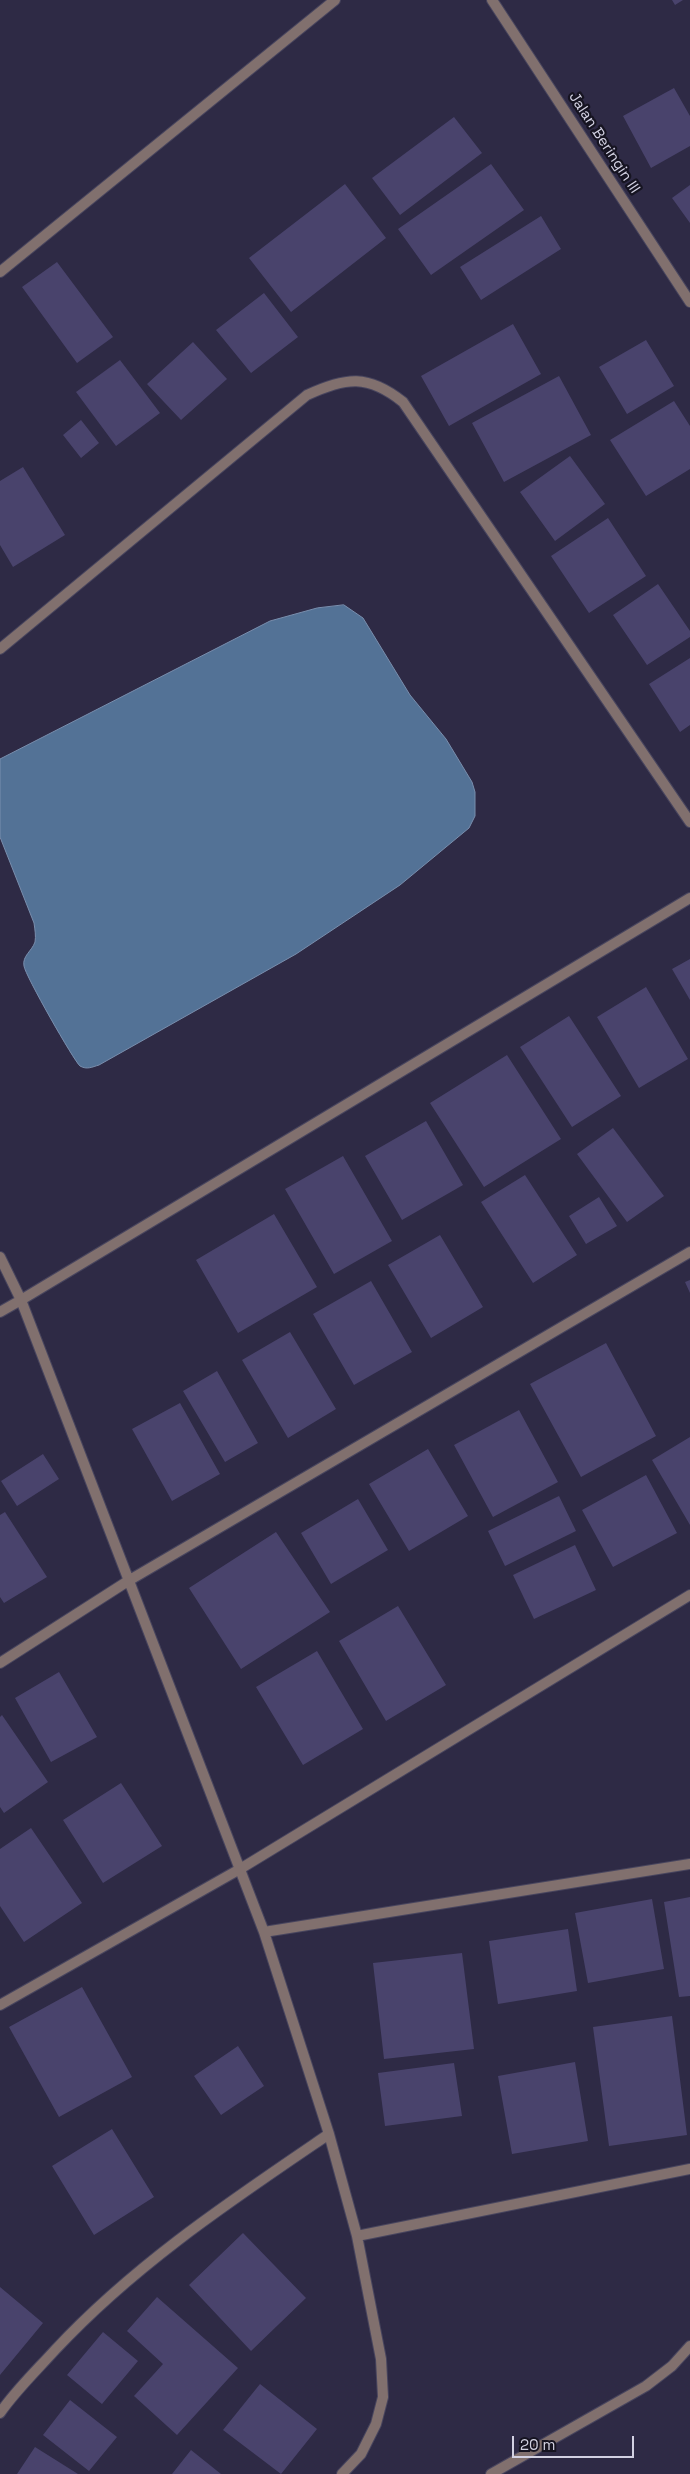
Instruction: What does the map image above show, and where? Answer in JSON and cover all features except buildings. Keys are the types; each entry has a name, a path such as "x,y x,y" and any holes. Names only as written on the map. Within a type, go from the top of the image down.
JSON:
{"street":[{"path":"0,272 335,0"},
{"name":"Jalan Beringin III","path":"492,0 690,302"},
{"path":"0,649 307,395 333,383 362,381 387,389 403,402 690,822"},
{"path":"0,1312 690,898"},
{"path":"0,1663 128,1581 690,1252"},
{"path":"0,1258 21,1300 264,1932 329,2134 357,2236 381,2359 383,2397 376,2424 364,2446 342,2474"},
{"path":"0,2005 240,1869 690,1595"},
{"path":"264,1932 690,1864"},
{"path":"0,2413 11,2397 77,2326 125,2281 190,2230 329,2134"},
{"path":"357,2236 690,2169"},
{"path":"491,2474 646,2386 672,2366 690,2346"}],"water":[{"path":"344,605 363,618 410,695 446,739 472,782 475,792 475,816 469,828 400,885 296,954 99,1065 87,1068 80,1066 50,1018 24,966 24,959 35,942 35,931 34,923 0,837 0,759 270,621 317,608"}]}
